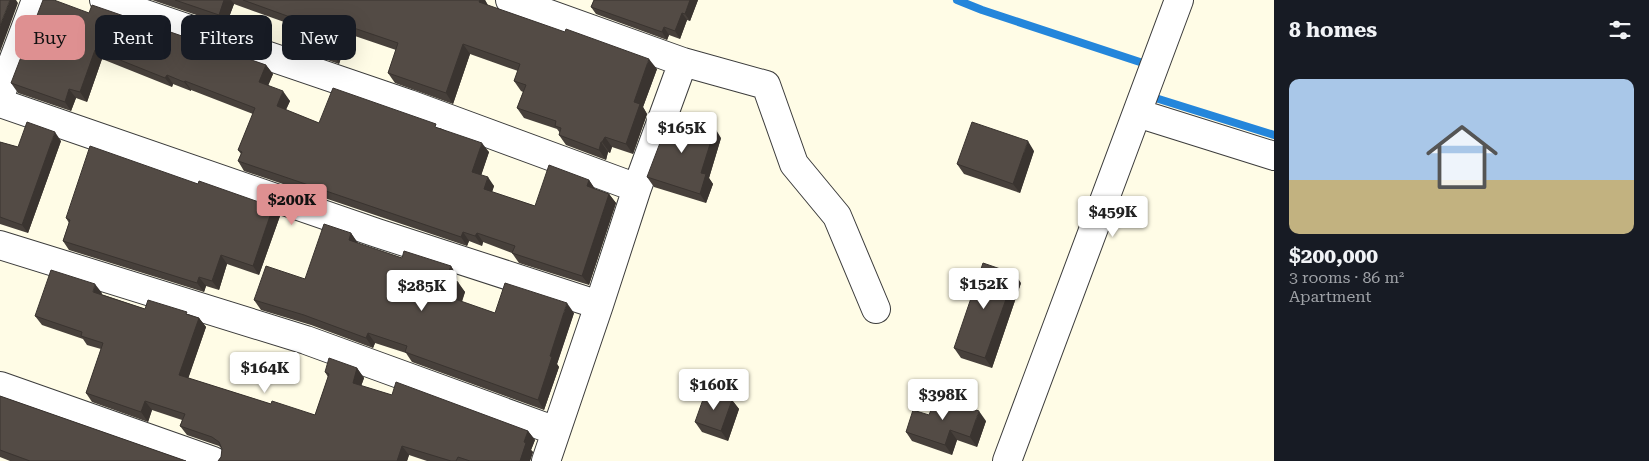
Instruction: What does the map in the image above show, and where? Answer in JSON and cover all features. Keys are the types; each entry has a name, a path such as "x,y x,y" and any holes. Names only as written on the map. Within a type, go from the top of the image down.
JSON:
{"street":[{"path":"0,96 36,0"},
{"path":"104,0 409,104 637,188"},
{"path":"510,0 683,62 766,85 794,164 837,216 876,309"},
{"path":"1007,461 1179,0"},
{"path":"546,461 637,188 683,62"},
{"path":"0,103 377,233 599,305"},
{"path":"1137,113 1274,156"},
{"path":"0,245 306,340 556,431"},
{"path":"0,386 213,461"}],"building":[{"path":"0,0 10,0 0,26"},
{"path":"43,0 54,0 89,13 92,5 121,15 95,15 95,50 80,92 69,89 65,102 11,83 20,60 85,60 85,15 37,15"},
{"path":"175,0 224,0 219,15"},
{"path":"243,0 480,0 479,2 565,32 566,29 649,59 634,102 640,104 626,144 605,137 601,142 599,150 559,135 561,128 555,126 556,121 517,108 526,85 514,81 520,64 463,44 446,93 388,73 398,43 356,29 356,15 284,15"},
{"path":"594,0 690,0 685,14 682,13 675,31 664,27 662,32 591,7"},
{"path":"171,32 181,36 181,60 252,60 266,65 259,82 283,91 277,106 319,123 333,88 436,124 435,127 482,143 472,172 488,177 484,189 535,206 549,165 589,180 587,186 609,194 582,276 512,253 515,246 477,233 475,236 463,232 461,237 238,161 242,152 238,150 255,108 167,75 165,78 120,60 171,60"},
{"path":"671,114 715,128 701,173 706,174 700,194 647,177"},
{"path":"27,122 55,132 22,225 0,217 0,142 18,147"},
{"path":"972,122 1028,141 1013,184 957,164"},
{"path":"90,146 198,184 199,181 273,207 253,266 221,255 212,281 199,277 197,283 63,241 70,220 66,218"},
{"path":"324,224 351,233 349,240 402,258 404,251 451,266 446,278 458,282 452,298 495,313 505,283 567,303 538,400 405,352 407,346 368,333 366,338 304,315 254,300 266,266 305,279"},
{"path":"983,263 1015,274 985,358 954,348"},
{"path":"51,270 95,284 93,292 145,309 148,300 187,312 186,314 199,318 179,375 271,404 272,401 315,415 329,374 325,372 329,358 357,368 353,383 392,395 396,382 528,431 520,461 470,461 458,457 456,461 451,461 402,446 397,461 218,461 221,457 222,449 219,442 212,437 180,426 185,414 145,401 141,412 86,393 103,343 81,336 82,332 35,316"},
{"path":"706,391 732,400 721,431 695,422"},
{"path":"0,396 186,461 30,461 0,450"},
{"path":"936,397 979,411 970,437 950,430 945,445 906,432 913,410 929,415"}],"waterway":[{"path":"957,0 1149,65"},
{"path":"1149,96 1274,135"}]}
